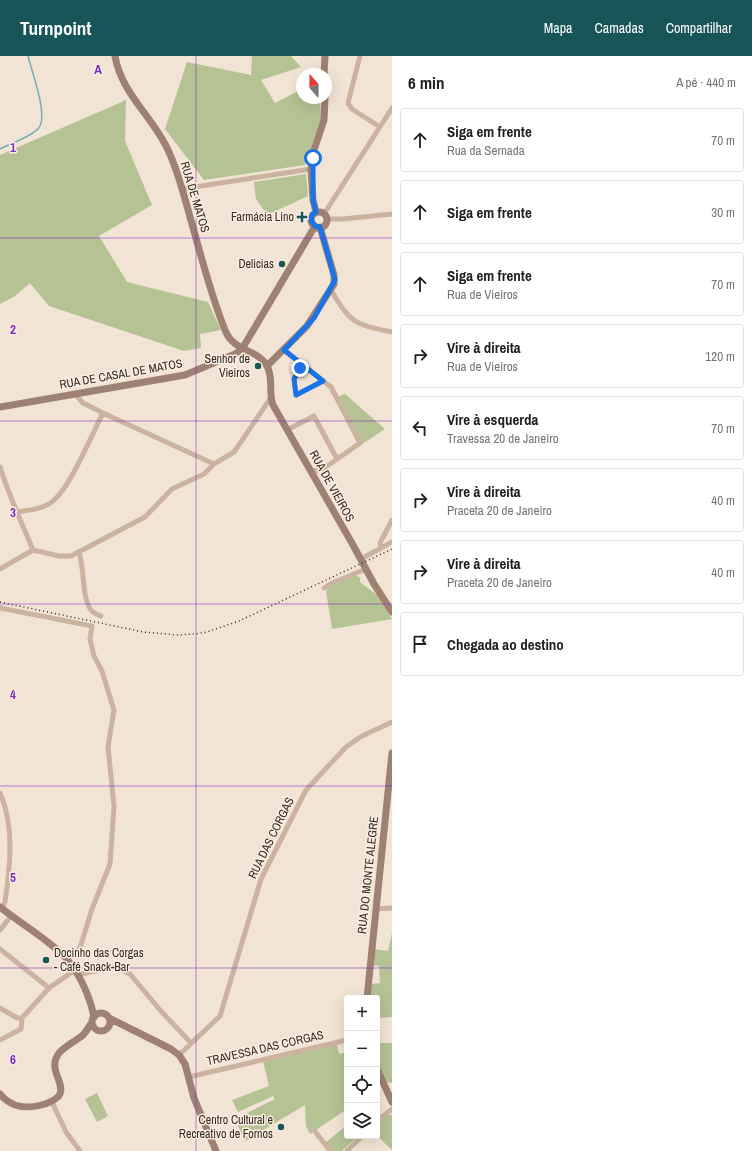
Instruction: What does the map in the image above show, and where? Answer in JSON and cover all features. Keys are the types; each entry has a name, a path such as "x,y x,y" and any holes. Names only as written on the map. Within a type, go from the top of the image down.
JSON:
{"street":[{"name":"RUA DE MATOS","path":"115,56 125,84 165,144 182,189 214,299 228,337 242,349"},
{"path":"324,68 325,56"},
{"path":"360,56 348,103 352,109 380,127"},
{"path":"316,212 313,200 311,169 314,153 324,120 325,104"},
{"path":"316,212 311,218 312,222 318,227 335,280 307,326 267,366 257,355 242,349 318,227 326,223 325,216 392,108"},
{"path":"182,189 311,169"},
{"path":"316,212 325,216 343,220 392,214"},
{"path":"330,290 349,317 361,325 392,332"},
{"name":"RUA DE CASAL DE MATOS","path":"0,407 184,375 224,360 242,349"},
{"path":"284,350 330,387 360,443 320,471 311,470"},
{"name":"RUA DE VIEIROS","path":"267,366 271,383 270,399 392,612"},
{"path":"300,368 294,379 296,395 323,381"},
{"path":"75,394 83,403 214,464"},
{"path":"0,569 33,550 58,556 71,556 145,517 172,489 204,474 214,464 234,452 270,399"},
{"path":"18,512 36,509 52,502 65,488 103,413"},
{"path":"287,430 314,416 337,459"},
{"path":"0,467 8,493 18,512 33,550"},
{"path":"381,548 380,543 392,520"},
{"path":"361,559 392,542"},
{"path":"79,553 82,561 85,593 89,608 93,613 101,616"},
{"path":"324,588 332,582 366,569"},
{"path":"0,608 92,626 90,638 94,656 102,671 114,710 108,747 114,806 110,864 92,909 80,948 66,959"},
{"name":"RUA DAS CORGAS","path":"179,1055 220,1016 261,879 306,790 346,748 362,736 392,722"},
{"name":"RUA DO MONTE ALEGRE","path":"367,995 392,753"},
{"path":"0,793 9,827 11,860 5,902 1,907 66,959 76,973 91,1002 102,1014 171,1048 179,1055 185,1064 194,1098 216,1151"},
{"path":"376,909 392,908"},
{"path":"0,930 11,916"},
{"path":"0,949 49,988"},
{"path":"0,1040 21,1029 22,1018 49,988 76,973 111,967 120,969 130,974 160,1010 192,1043"},
{"path":"91,1002 94,1028 99,1031"},
{"path":"0,1008 17,1018 22,1018"},
{"path":"0,1094 11,1103 23,1107 35,1107 52,1102 60,1094 60,1086 54,1068 55,1061 59,1053 84,1034 93,1019 102,1014"},
{"path":"107,1029 110,1024 109,1018"},
{"path":"84,1034 107,1029 127,1027"},
{"name":"TRAVESSA DAS CORGAS","path":"188,1077 344,1041"},
{"path":"380,1076 392,1102"},
{"path":"52,1102 66,1132 80,1151"},
{"path":"380,1119 392,1109"},
{"path":"314,1130 330,1151"},
{"path":"346,1151 359,1139"}],"green space":[{"path":"252,56 291,56 301,67 261,80 275,103 296,92 296,104 320,104 321,119 305,165 204,180 165,129 187,62 251,75"},
{"path":"126,100 125,141 152,205 99,236 127,282 208,302 221,330 200,334 201,348 184,351 49,306 30,283 15,296 0,304 0,155"},
{"path":"306,174 308,196 267,215 256,199 254,182"},
{"path":"345,394 385,429 362,444 338,397"},
{"path":"356,575 360,578 360,582 377,595 392,619 332,629 326,591 331,585"},
{"path":"392,933 392,1017 380,1018 380,995 370,995 370,984 380,983 379,966 372,965 374,949 388,951"},
{"path":"380,1043 392,1043 392,1083 386,1082 380,1069"},
{"path":"337,1044 339,1054 344,1053 344,1111 310,1134 306,1126 305,1105 245,1141 235,1119 275,1099 273,1096 238,1112 232,1100 269,1086 263,1061"},
{"path":"97,1093 108,1116 97,1122 85,1099"},
{"path":"387,1115 392,1115 392,1150 380,1139 380,1122"},
{"path":"344,1127 344,1139 355,1139 342,1151 333,1151 325,1143"}],"waterway":[{"path":"0,149 33,133 38,129 42,120 42,111 28,56"}],"railway":[{"path":"0,602 143,632 177,635 195,634 207,632 239,621 392,549"}],"place":[{"name":"Farmácia Lino","path":"302,217"},
{"name":"Delicias","path":"282,264"},
{"name":"Senhor de Vieiros","path":"258,366"},
{"name":"Docinho das Corgas - Café Snack-Bar","path":"46,960"},
{"name":"Centro Cultural e Recreativo de Fornos","path":"281,1127"}],"route":[{"path":"300,368 294,379 296,395 323,381 284,350 314,318 335,280 320,227 313,225 311,220 312,215 316,212 313,200 311,169 313,158"}]}
